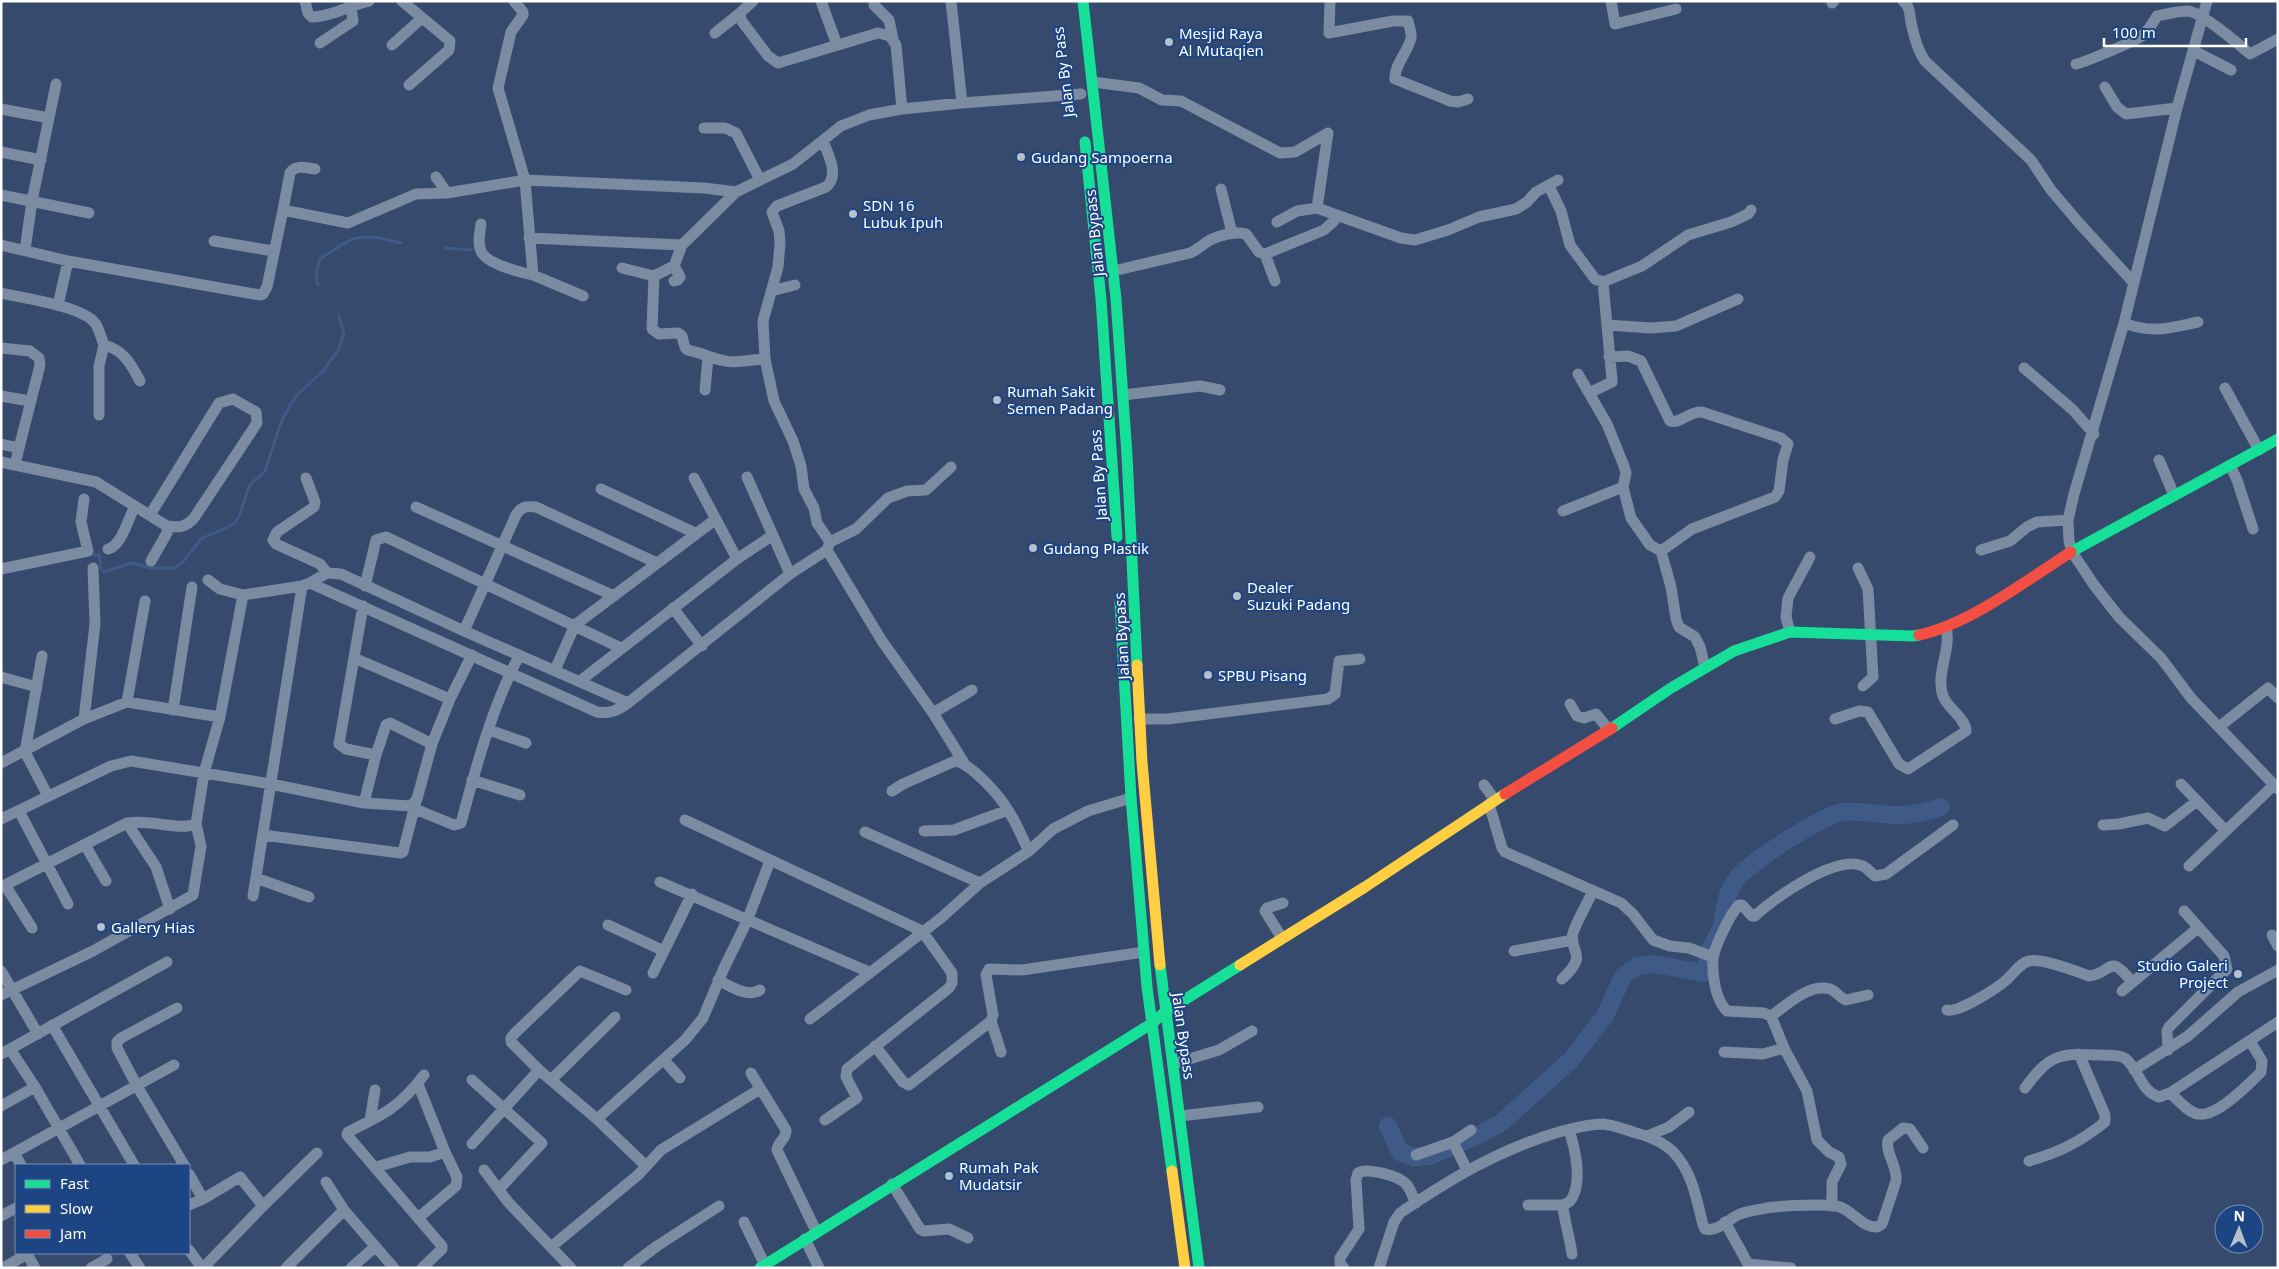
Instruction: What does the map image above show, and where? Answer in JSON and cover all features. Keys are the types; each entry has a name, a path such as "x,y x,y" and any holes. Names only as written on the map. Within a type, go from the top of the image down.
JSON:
{"main road":[{"name":"Jalan Bypass","path":"1083,1 1113,271 1123,395 1139,719 1161,979 1199,1268"},
{"name":"Jalan By Pass","path":"1084,128 1102,308 1117,547"},
{"path":"1108,410 1124,409"},
{"path":"763,1266 816,1231 1152,1024 1165,1012 1365,887 1492,802 1609,730 1671,688 1734,651 1790,632 1871,633 1912,636 1946,627 1972,614 2072,552 2278,439"},
{"path":"1120,591 1131,798"},
{"name":"Jalan Bypass","path":"1131,798 1152,1024 1185,1268"}],"street":[{"path":"305,1 308,13 312,17 322,16 350,3 369,1"},
{"path":"402,1 450,41 451,48 409,85"},
{"path":"514,1 523,12 523,15 511,32 498,88 525,180 533,276"},
{"path":"715,34 752,1"},
{"path":"821,1 837,45"},
{"path":"951,1 962,103"},
{"path":"1330,1 1329,33 1393,21 1408,21 1411,37 1404,58 1396,69 1395,79 1450,101 1458,102 1468,99"},
{"path":"1611,1 1615,24 1676,9"},
{"path":"1903,1 1910,10 1914,34 1925,61 2032,160 2051,190 2134,283"},
{"path":"2189,866 2276,787 2191,698 2161,658 2119,617 2094,585 2072,552 2068,520 2124,324 2177,108 2207,1"},
{"path":"320,43 353,21 350,3"},
{"path":"874,5 889,20 896,45 902,109"},
{"path":"2076,64 2082,64 2095,56 2139,38 2147,31 2157,16 2186,11 2203,18 2251,54 2278,39"},
{"path":"740,13 741,20 768,56 778,63 878,34 890,36 893,39"},
{"path":"392,45 422,18"},
{"path":"2194,51 2231,70"},
{"path":"1093,82 1139,88 1162,100 1178,100 1280,153 1295,152 1328,133 1317,208"},
{"path":"25,250 32,201 56,84"},
{"path":"2105,87 2118,107 2126,114 2177,108"},
{"path":"622,268 654,276 674,266 682,245 736,192 793,164 842,126 857,119 902,109 1081,94"},
{"path":"1,109 50,118"},
{"path":"704,128 725,128 736,133 760,180"},
{"path":"823,141 833,172 832,181 826,187 777,206 772,212 779,231 780,243 778,267 763,321 765,359 774,401 792,441 801,466 804,489 814,508 828,546 882,641 933,713 964,763 974,771 1008,810 1029,851"},
{"path":"1,152 41,160"},
{"path":"1,245 68,261 260,295 263,294 267,287 273,251 292,169 299,167 315,169"},
{"path":"436,177 447,193"},
{"path":"283,210 348,223 366,214 385,209 406,197 426,193 447,193 525,180 704,188 736,192"},
{"path":"1277,222 1297,211 1317,208 1410,240 1448,230 1479,217 1516,209 1527,202 1536,192 1554,183 1570,245 1595,279 1603,282 1642,266 1688,235 1732,222 1748,214 1751,210"},
{"path":"1221,189 1232,234"},
{"path":"1,196 89,213"},
{"path":"1113,271 1190,253 1198,250 1213,239 1232,234 1246,234 1259,252 1265,254 1324,230 1334,221"},
{"path":"481,224 479,237 480,251 485,257 498,264 583,296"},
{"path":"529,238 682,245"},
{"path":"214,241 273,251"},
{"path":"1265,254 1275,281"},
{"path":"58,305 68,261"},
{"path":"674,266 680,277 674,281"},
{"path":"654,276 652,329 659,334 678,333 682,336 686,350 729,363 765,359"},
{"path":"1589,393 1612,382 1603,282"},
{"path":"771,291 795,285"},
{"path":"1,293 58,305 88,317 95,323 104,345 99,366 98,415"},
{"path":"1607,325 1651,328 1676,326 1738,298"},
{"path":"2124,324 2139,329 2158,330 2198,322"},
{"path":"104,345 118,349 140,381"},
{"path":"1,348 30,351 39,358 40,365 15,465"},
{"path":"1609,357 1628,356 1641,361 1670,421 1675,422 1694,412 1702,412 1781,438 1788,444 1783,460 1779,491 1775,497 1692,529 1661,551"},
{"path":"705,390 708,357"},
{"path":"2024,368 2073,410 2094,434"},
{"path":"1578,374 1607,424 1624,466 1626,473 1623,487 1631,518 1650,546 1661,551"},
{"path":"1123,395 1200,386 1220,390"},
{"path":"2225,388 2259,450"},
{"path":"1,396 30,401"},
{"path":"1,462 96,482 167,526 182,527 194,518 257,423 256,412 233,399 219,403 150,515"},
{"path":"1,444 19,448"},
{"path":"2159,460 2174,495"},
{"path":"2230,465 2237,480 2253,529"},
{"path":"306,584 363,606 596,712 612,712 628,704 790,574 828,546 856,529 888,498 907,491 926,490 951,468"},
{"path":"747,477 790,574"},
{"path":"306,478 315,502 314,507 276,532 273,540 276,544 320,564 327,573"},
{"path":"694,478 737,559"},
{"path":"1563,511 1623,487"},
{"path":"601,490 695,533"},
{"path":"1,570 88,550 81,522 84,499"},
{"path":"108,549 112,548 118,541 134,506"},
{"path":"464,631 520,508 527,506 536,507 657,563"},
{"path":"416,507 614,596"},
{"path":"555,670 575,625 716,519"},
{"path":"1981,550 2010,541 2027,527 2037,522 2068,520"},
{"path":"151,561 167,533 167,526"},
{"path":"580,681 737,559 773,535"},
{"path":"365,586 376,540 386,537 621,648"},
{"path":"1661,551 1671,587 1676,619 1680,627 1695,637 1706,667"},
{"path":"1790,632 1786,617 1788,598 1810,557"},
{"path":"84,719 95,624 94,568"},
{"path":"1858,568 1868,588 1873,678 1863,686"},
{"path":"208,580 220,589 243,595 306,584 327,573 341,574 628,704"},
{"path":"253,896 306,584"},
{"path":"173,710 192,587"},
{"path":"1,996 93,951 193,895 202,846 196,824 204,773 220,717 243,595"},
{"path":"127,702 145,601"},
{"path":"363,606 339,744 346,749 376,756"},
{"path":"673,608 702,646"},
{"path":"1835,719 1859,710 1868,712 1898,764 1908,769 1966,731 1963,723 1943,696 1942,679 1948,646 1946,627"},
{"path":"264,835 403,852 432,744 450,698 472,655"},
{"path":"42,656 25,752 48,796"},
{"path":"1,819 111,766 131,761 272,784 364,803 411,806 416,804 457,825 461,823 472,780 489,730 510,672 519,656"},
{"path":"354,658 450,698"},
{"path":"1139,719 1168,719 1328,699 1335,694 1338,661 1360,659"},
{"path":"1,678 14,679 37,687"},
{"path":"2219,726 2268,688 2278,698"},
{"path":"933,713 972,690"},
{"path":"1,763 25,752 84,719 127,702 220,717"},
{"path":"1570,704 1577,716 1584,718 1596,714 1609,730"},
{"path":"364,803 376,756 388,724 432,744"},
{"path":"489,730 526,743"},
{"path":"892,791 903,784 956,761 964,763"},
{"path":"472,780 520,795"},
{"path":"2181,784 2226,832"},
{"path":"1484,785 1492,802 1505,852 1621,903 1633,914 1653,940 1664,945 1689,948 1710,956"},
{"path":"810,1019 980,884 1029,851 1053,829 1071,818 1131,798"},
{"path":"2102,825 2120,824 2148,818 2166,826 2197,801"},
{"path":"924,831 944,832 954,830 1008,810"},
{"path":"19,811 68,904"},
{"path":"685,820 922,931 952,974 952,983 949,988 847,1069 846,1077 857,1094 856,1100 825,1120"},
{"path":"32,928 3,886 127,823 139,821 181,826 196,824"},
{"path":"127,823 156,867 170,909"},
{"path":"1832,1206 1832,1182 1841,1164 1839,1157 1829,1152 1817,1140 1807,1091 1784,1048 1771,1016 1764,1013 1728,1011 1724,1008 1715,987 1710,956 1739,905 1742,905 1752,916 1755,916 1768,903 1818,873 1841,864 1862,866 1875,876 1886,874 1952,825"},
{"path":"865,832 980,884"},
{"path":"85,845 106,881"},
{"path":"597,1119 685,1040 703,1018 718,980 747,921 770,861"},
{"path":"256,878 309,897"},
{"path":"660,882 692,894 747,921 869,972"},
{"path":"1562,979 1574,968 1577,962 1573,932 1593,891"},
{"path":"653,973 692,894"},
{"path":"1282,938 1265,911 1267,908 1283,903"},
{"path":"2168,1050 2167,1031 2169,1027 2227,969 2224,956 2184,911"},
{"path":"608,925 664,951"},
{"path":"2122,991 2198,928"},
{"path":"2272,935 2278,946"},
{"path":"1514,951 1573,940"},
{"path":"875,1046 903,1082 909,1085 991,1021 993,1015 986,975 990,969 1028,969 1144,952"},
{"path":"1947,1010 1955,1011 1982,995 2005,981 2024,963 2029,961 2052,964 2089,976 2095,975 2109,966 2115,966 2123,971 2132,982"},
{"path":"79,1164 35,1087 6,1051 167,962"},
{"path":"2134,1070 2188,1036 2238,992 2278,970"},
{"path":"1,971 38,1034"},
{"path":"626,990 586,973 580,971 575,973 511,1038 511,1042 539,1070 597,1119 646,1166"},
{"path":"718,980 735,989 749,993 755,993 760,990"},
{"path":"1771,1016 1802,994 1811,990 1831,989 1846,1000 1868,995"},
{"path":"177,1008 122,1038 117,1042 117,1048 137,1086 183,1164"},
{"path":"551,1080 615,1017"},
{"path":"991,1021 1001,1052"},
{"path":"2025,1088 2045,1064 2056,1058 2079,1054 2122,1057 2134,1070 2142,1084 2154,1096 2160,1097 2170,1093 2278,1022"},
{"path":"52,1026 133,1164"},
{"path":"1173,1064 1219,1050 1252,1031"},
{"path":"2170,1093 2197,1114 2215,1111 2261,1072 2262,1061 2250,1041"},
{"path":"1724,1052 1763,1054 1784,1048"},
{"path":"2029,1161 2059,1152 2078,1142 2105,1122 2105,1115 2079,1054"},
{"path":"664,1060 680,1078"},
{"path":"1,1160 174,1065"},
{"path":"472,1144 539,1070"},
{"path":"752,1073 786,1130 786,1136 777,1146 777,1150 816,1231"},
{"path":"418,1218 456,1186 457,1177 446,1152 421,1079 406,1098 370,1121 348,1132 347,1135 442,1247 422,1268"},
{"path":"472,1080 542,1143 499,1189"},
{"path":"1,1106 35,1087"},
{"path":"551,1247 646,1166 661,1150 760,1089"},
{"path":"370,1121 375,1090"},
{"path":"1180,1116 1258,1106"},
{"path":"1647,1136 1668,1127 1689,1112"},
{"path":"1379,1268 1394,1222 1400,1213 1492,1156 1533,1140 1583,1125 1606,1124 1647,1136 1675,1153 1692,1183 1706,1229 1716,1229 1741,1214 1767,1208 1832,1206 1841,1207 1864,1223 1877,1227 1882,1224 1896,1181 1897,1173 1886,1145 1888,1140 1903,1128 1910,1129 1924,1148"},
{"path":"1416,1155 1454,1145 1471,1130"},
{"path":"1528,1205 1563,1205 1570,1200 1577,1179 1576,1160 1569,1130"},
{"path":"1454,1145 1467,1170"},
{"path":"376,1167 410,1157 430,1157 446,1152"},
{"path":"14,1153 20,1164"},
{"path":"190,1251 202,1268 317,1153"},
{"path":"484,1170 508,1202 571,1268"},
{"path":"1344,1268 1340,1264 1340,1258 1359,1229 1356,1180 1358,1173 1366,1170 1374,1171 1403,1181 1407,1185 1416,1204"},
{"path":"190,1176 203,1199"},
{"path":"190,1205 240,1177 263,1206"},
{"path":"326,1182 344,1210 394,1268"},
{"path":"892,1184 920,1229 924,1231 949,1229 968,1238"},
{"path":"1563,1205 1572,1254"},
{"path":"628,1268 657,1246 719,1206"},
{"path":"1,1216 15,1209"},
{"path":"286,1268 344,1210"},
{"path":"744,1222 763,1266"},
{"path":"1725,1222 1748,1264 1791,1268"},
{"path":"804,1239 819,1268"},
{"path":"351,1268 375,1247"},
{"path":"3,1268 26,1254"},
{"path":"28,1254 35,1268"},
{"path":"131,1254 140,1268"},
{"path":"91,1268 106,1259"}],"waterway":[{"path":"318,285 316,275 320,259 350,240 376,237 401,243"},
{"path":"445,248 472,250"},
{"path":"90,555 99,555 101,569 104,572 132,563 151,568 174,568 181,564 201,539 234,524 239,517 249,486 265,471 281,422 290,405 298,394 322,372 338,351 344,334 339,316"},
{"path":"1388,1126 1400,1152 1413,1157 1430,1156 1483,1133 1502,1122 1571,1060 1605,1016 1623,976 1637,966 1654,964 1703,973 1711,948 1719,933 1726,902 1732,886 1742,873 1769,852 1820,821 1844,812 1904,815 1941,807"}],"traffic: fast":[{"path":"1083,1 1116,299 1127,455 1137,665"},
{"path":"1085,142 1101,299 1117,537"},
{"path":"2071,552 2278,439"},
{"path":"1120,603 1131,798 1147,987 1172,1171"},
{"path":"1612,728 1671,688 1734,651 1790,632 1919,635"},
{"path":"1160,965 1199,1268"},
{"path":"760,1268 1151,1024 1165,1012 1240,965"}],"traffic: slow":[{"path":"1137,665 1142,762 1160,965"},
{"path":"1240,965 1365,887 1505,794"},
{"path":"1172,1171 1185,1268"}],"traffic: jam":[{"path":"1919,635 1958,621 1978,611 2071,552"},
{"path":"1505,794 1612,728"}],"place":[{"name":"Mesjid Raya Al Mutaqien","path":"1169,42"},
{"name":"Gudang Sampoerna","path":"1021,157"},
{"name":"SDN 16 Lubuk Ipuh","path":"853,214"},
{"name":"Rumah Sakit Semen Padang","path":"997,400"},
{"name":"Gudang Plastik","path":"1033,548"},
{"name":"Dealer Suzuki Padang","path":"1237,596"},
{"name":"SPBU Pisang","path":"1208,675"},
{"name":"Gallery Hias","path":"101,927"},
{"name":"Studio Galeri Project","path":"2238,974"},
{"name":"Rumah Pak Mudatsir","path":"949,1176"}]}
